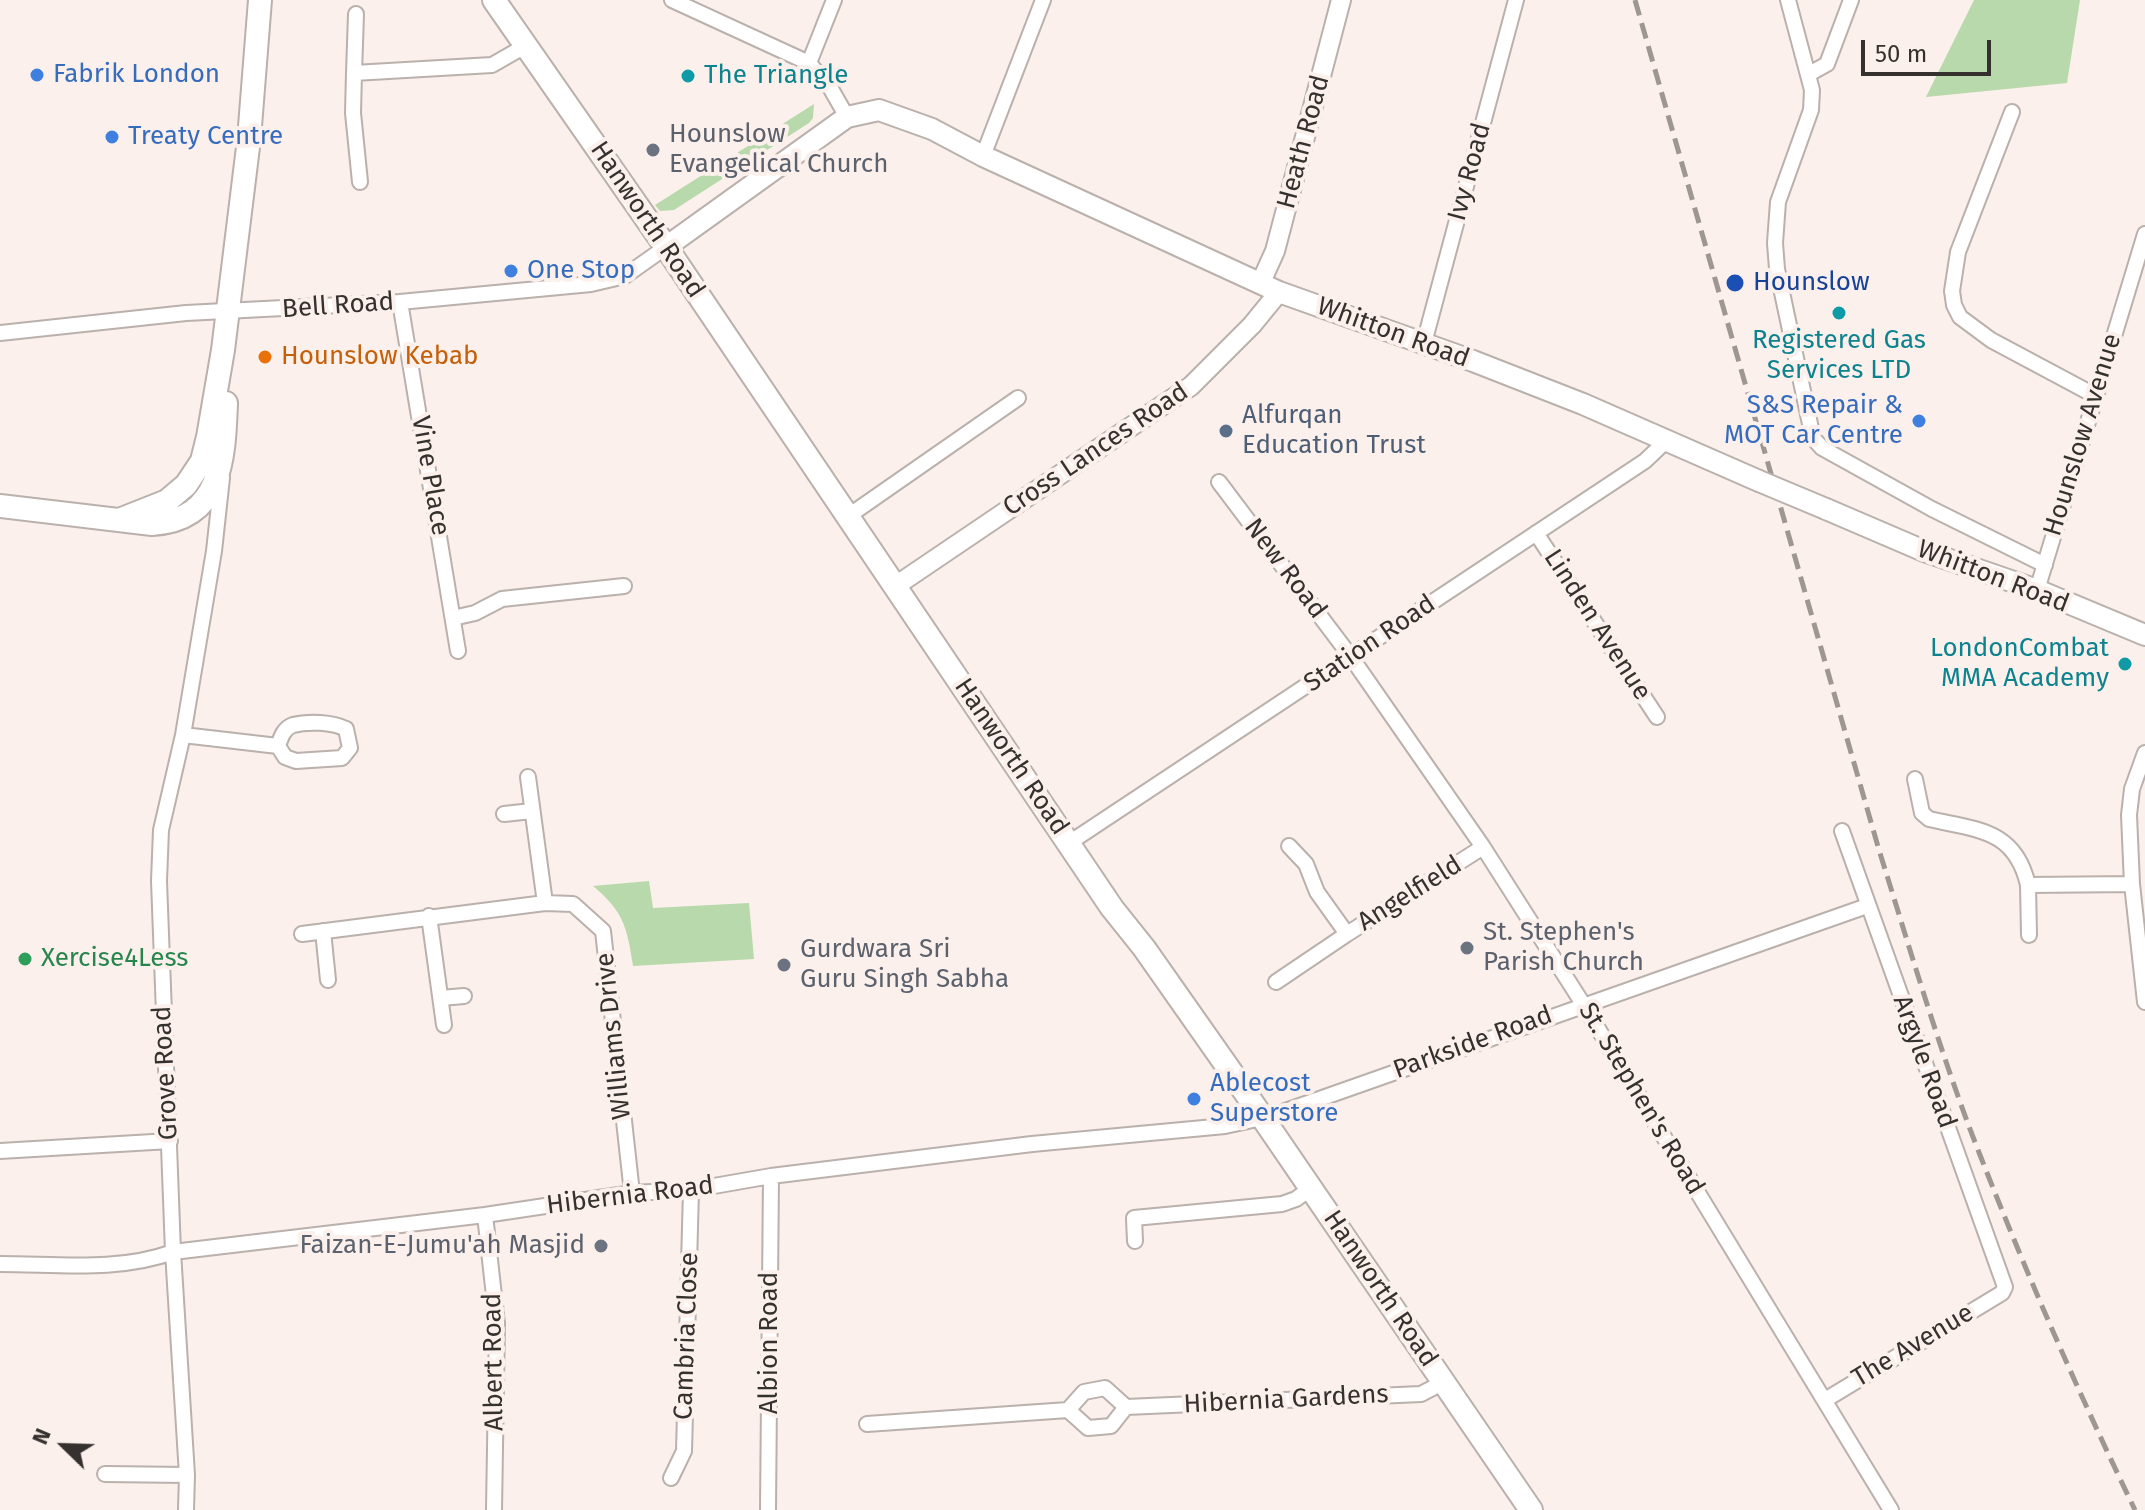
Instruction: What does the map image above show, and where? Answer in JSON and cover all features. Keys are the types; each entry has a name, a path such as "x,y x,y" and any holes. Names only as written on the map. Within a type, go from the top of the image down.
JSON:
{"main road":[{"path":"119,520 167,501 186,485 202,461 223,350 249,139 260,0"},
{"name":"Hanworth Road","path":"494,0 666,247 1112,908 1144,948 1444,1382 1527,1509"},
{"name":"Whitton Road","path":"847,117 879,110 932,129 983,156 1270,287 1583,404 1924,551 2037,590 2145,635"},
{"path":"666,247 847,117"},
{"path":"0,506 152,524 172,523 197,510 214,488 224,450 227,397 223,350"}],"street":[{"path":"672,0 809,63 831,89 847,117"},
{"path":"809,63 834,0"},
{"path":"983,156 1043,0"},
{"name":"Heath Road","path":"1270,287 1275,251 1341,0"},
{"name":"Ivy Road","path":"1424,343 1516,0"},
{"path":"1788,0 1809,74 1811,110 1778,202 1775,243 1784,309 1813,438 1822,448 1932,509 2045,565"},
{"path":"1809,74 1827,64 1851,0"},
{"path":"356,14 354,125 360,182"},
{"path":"354,73 492,65 527,45"},
{"path":"2012,112 1958,252 1952,291 1954,305 1960,317 1991,340 2094,395"},
{"name":"Hounslow Avenue","path":"2037,590 2145,234"},
{"name":"Bell Road","path":"0,333 227,311 400,302 591,284 625,276 666,247"},
{"name":"Cross Lances Road","path":"894,587 1191,386 1252,325 1270,287"},
{"name":"Vine Place","path":"400,302 458,651"},
{"path":"847,517 1018,398"},
{"name":"Station Road","path":"1069,843 1645,461 1667,440"},
{"name":"Grove Road","path":"186,1510 187,1475 173,1252 159,881 161,830 183,735 215,545 224,450"},
{"name":"New Road","path":"1219,482 1351,657"},
{"path":"197,510 209,528 215,545"},
{"name":"Linden Avenue","path":"1536,533 1657,717"},
{"path":"453,618 475,613 502,599 624,586"},
{"name":"St. Stephen's Road","path":"1351,657 1483,847 1583,1004 1891,1510"},
{"path":"335,723 346,729 350,748 342,758 296,761 285,757 278,746 282,734 292,725 335,723"},
{"path":"183,735 278,746"},
{"path":"2145,753 2132,789 2129,815 2132,884 2145,1002"},
{"path":"528,777 545,903"},
{"path":"1915,779 1922,813 1929,819 1991,834 2006,842 2025,871 2029,935"},
{"path":"504,814 532,811"},
{"name":"Argyle Road","path":"1842,831 2005,1287 2002,1293"},
{"name":"Angelfield","path":"1289,846 1306,864 1317,892 1347,934 1483,847"},
{"path":"2028,885 2132,884"},
{"name":"Williams Drive","path":"302,934 545,903 573,904 603,931 632,1193"},
{"name":"Parkside Road","path":"1261,1117 1867,906"},
{"path":"429,916 444,1025"},
{"path":"323,931 328,980"},
{"path":"1276,982 1347,934"},
{"path":"441,998 464,996"},
{"name":"Hibernia Road","path":"0,1264 120,1265 147,1261 173,1252 485,1215 632,1193 691,1190 771,1176 1032,1144 1225,1126 1261,1117"},
{"path":"0,1151 170,1141"},
{"name":"Albion Road","path":"768,1510 771,1176"},
{"path":"1135,1241 1134,1218 1282,1204 1311,1188"},
{"name":"Cambria Close","path":"671,1478 684,1451 691,1190"},
{"name":"Albert Road","path":"485,1215 497,1323 494,1510"},
{"name":"The Avenue","path":"1825,1400 2002,1293"},
{"name":"Hibernia Gardens","path":"867,1424 1068,1410 1084,1392 1105,1388 1126,1407 1421,1394 1444,1382"},
{"path":"1068,1410 1088,1428 1111,1426 1126,1407"},
{"path":"105,1474 187,1475"}],"green space":[{"path":"1974,0 2080,0 2067,83 1926,97"},
{"path":"814,104 813,118 809,123 674,210 660,211 655,205"},
{"path":"649,881 653,908 749,903 754,959 633,966 629,941 618,912 593,886"}],"railway":[{"path":"1635,0 1879,850 1939,1042 2016,1245 2135,1510"}],"place":[{"name":"Fabrik London","path":"37,75"},
{"name":"The Triangle","path":"688,76"},
{"name":"Treaty Centre","path":"112,137"},
{"name":"Hounslow Evangelical Church","path":"653,150"},
{"name":"One Stop","path":"511,271"},
{"name":"Hounslow","path":"1735,283"},
{"name":"Registered Gas Services LTD","path":"1839,313"},
{"name":"Hounslow Kebab","path":"265,357"},
{"name":"S&S Repair & MOT Car Centre","path":"1919,421"},
{"name":"Alfurqan Education Trust","path":"1226,431"},
{"name":"LondonCombat MMA Academy","path":"2125,664"},
{"name":"St. Stephen's Parish Church","path":"1467,948"},
{"name":"Xercise4Less","path":"25,959"},
{"name":"Gurdwara Sri Guru Singh Sabha","path":"784,965"},
{"name":"Ablecost Superstore","path":"1194,1099"},
{"name":"Faizan-E-Jumu'ah Masjid","path":"601,1246"}]}
